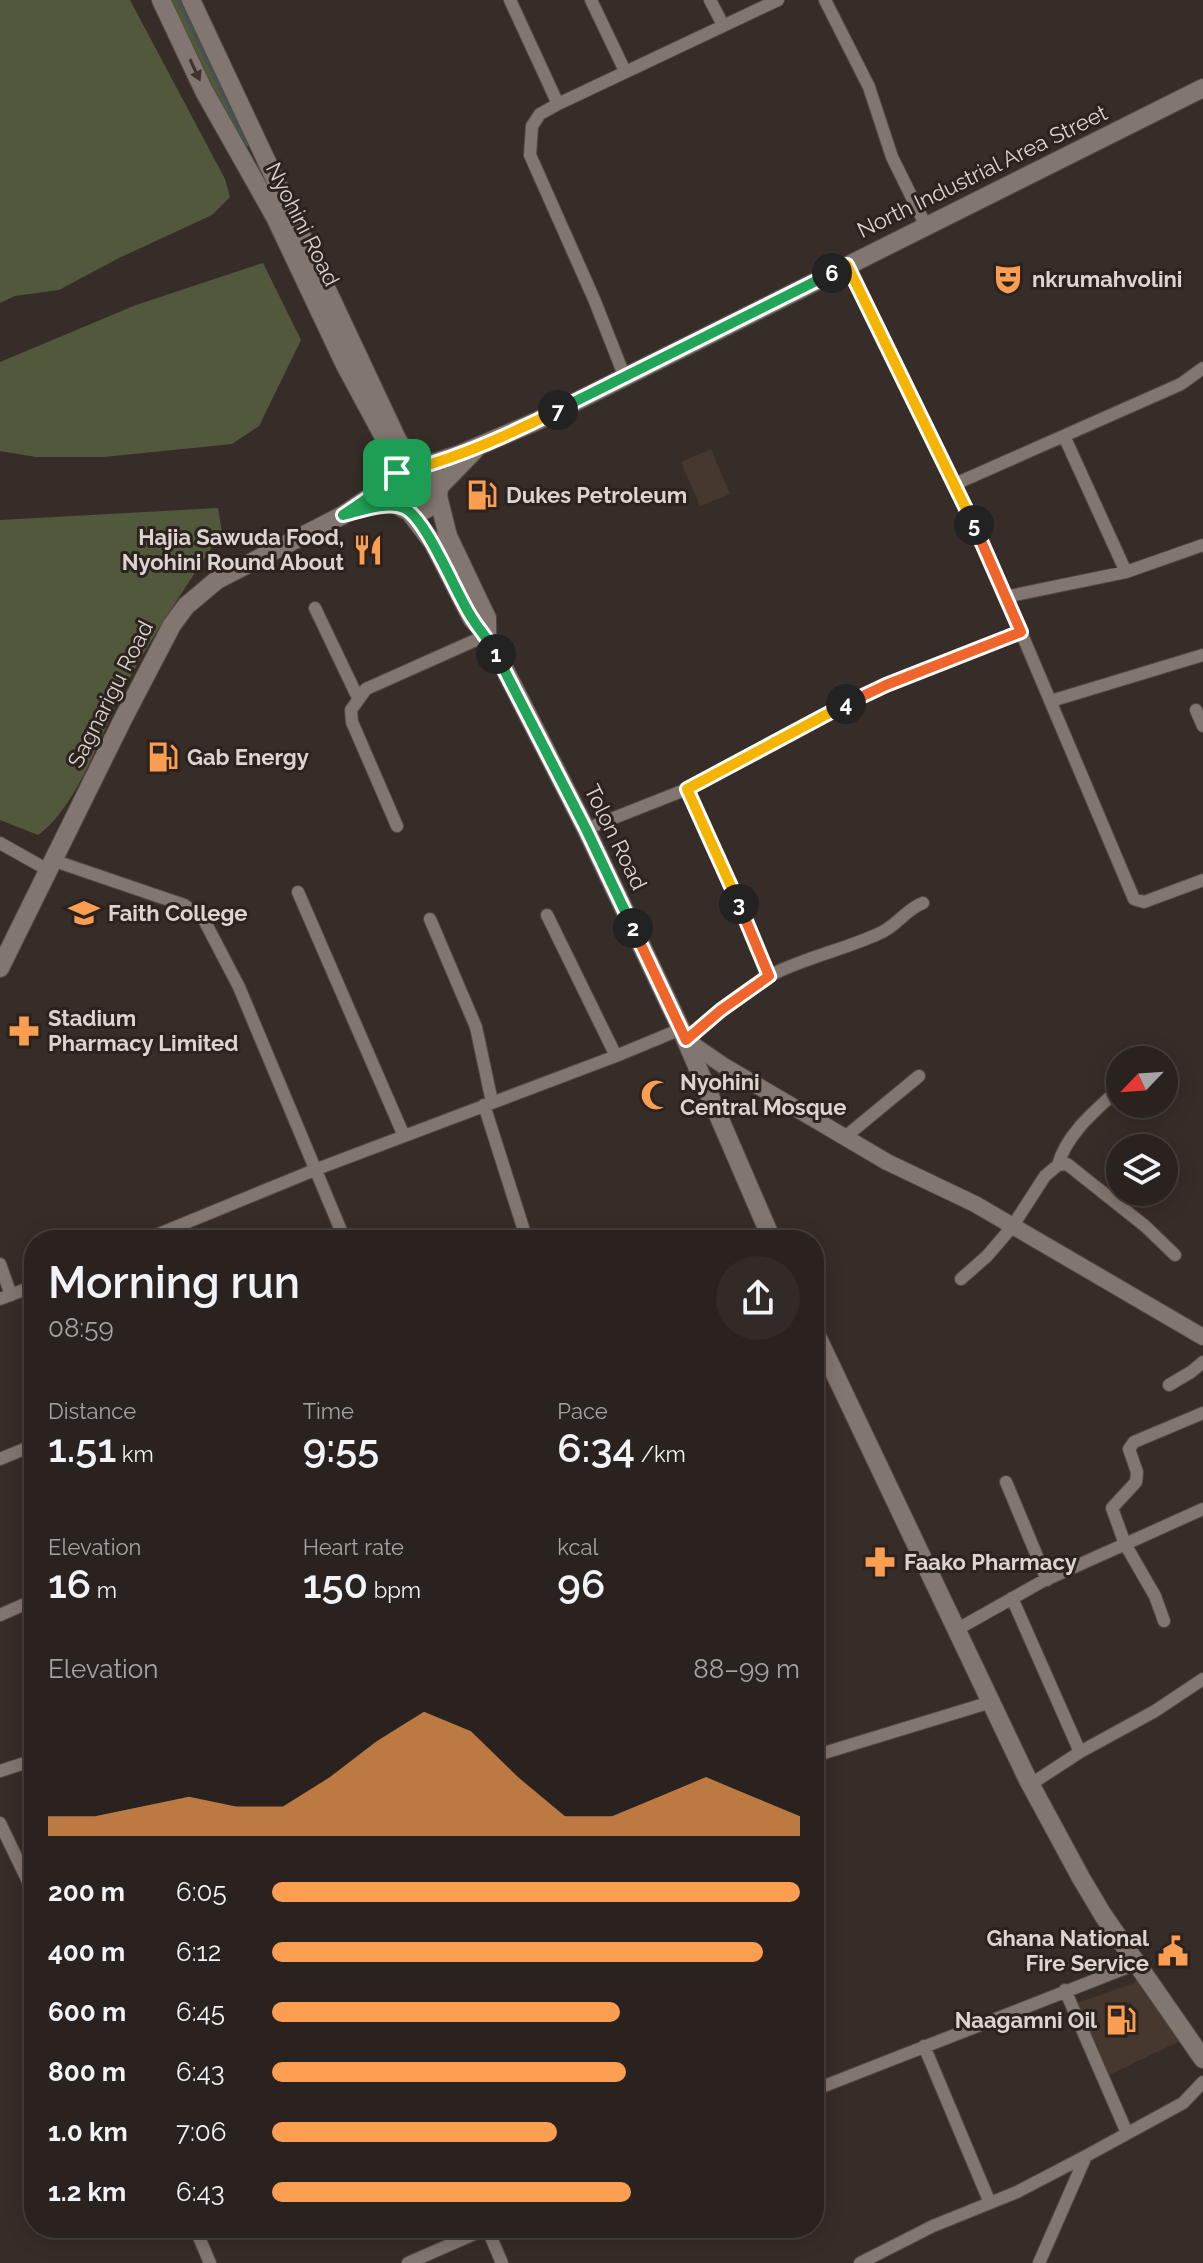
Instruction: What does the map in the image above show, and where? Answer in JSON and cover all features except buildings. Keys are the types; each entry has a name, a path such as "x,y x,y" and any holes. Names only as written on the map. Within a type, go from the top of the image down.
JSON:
{"main road":[{"name":"Nyohini Road","path":"161,0 204,91 282,231 345,365 387,443 395,477"},
{"name":"Nyohini Road","path":"191,0 398,441 420,465"},
{"name":"North Industrial Area Street","path":"420,465 537,421 1203,88"},
{"name":"North Industrial Area Street","path":"438,491 480,445"},
{"path":"420,465 435,474 448,536 487,618 487,635 472,619 433,543 393,496 395,477 402,468 420,465"},
{"name":"Sagnarigu Road","path":"0,968 172,625 186,606 217,580 343,515 395,477"},
{"path":"405,509 415,512 428,508 438,491"},
{"name":"Sagnarigu Road","path":"343,515 374,508 405,509"},
{"name":"Tolon Road","path":"487,635 586,829 684,1034 767,1230"},
{"path":"824,1351 991,1702 1081,1878 1136,1964 1203,2059"}],"street":[{"path":"510,0 558,104"},
{"path":"591,0 625,71"},
{"path":"710,0 723,25"},
{"path":"624,375 530,155 532,126 540,114 558,104 778,0"},
{"path":"825,0 869,87 892,157 926,226"},
{"path":"847,265 955,484 1134,899 1144,902 1203,880"},
{"path":"955,484 1181,384 1203,368"},
{"path":"1064,436 1126,572"},
{"path":"1005,597 1126,572 1203,545"},
{"path":"315,608 358,698"},
{"path":"586,829 687,789 831,711 886,685 1021,632"},
{"path":"397,826 352,722 351,710 366,689 487,635"},
{"path":"1051,701 1203,655"},
{"path":"1196,710 1203,726"},
{"path":"687,789 769,976"},
{"path":"0,843 50,865 184,905 203,918 239,987 341,1230"},
{"path":"298,892 404,1136"},
{"path":"168,1230 488,1104 684,1034 769,976 881,933 905,917 913,907 923,903"},
{"path":"547,915 616,1056"},
{"path":"430,919 476,1027 488,1104 524,1230"},
{"path":"684,1034 887,1162 975,1204 1203,1337"},
{"path":"845,1137 919,1076"},
{"path":"961,1279 987,1256 1012,1227 1045,1176 1058,1165 1062,1151 1093,1111 1106,1100"},
{"path":"1058,1165 1067,1164 1145,1226 1175,1255"},
{"path":"0,1264 6,1297"},
{"path":"1169,1385 1203,1362"},
{"path":"1164,1621 1155,1596 1125,1544 1112,1508 1136,1482 1137,1472 1129,1449 1134,1442 1203,1413"},
{"path":"0,1459 24,1449"},
{"path":"1006,1482 1047,1580"},
{"path":"956,1630 1047,1580 1203,1509"},
{"path":"1012,1598 1080,1752"},
{"path":"0,1615 24,1604"},
{"path":"1031,1784 1203,1679"},
{"path":"824,1753 991,1702"},
{"path":"0,1771 24,1763"},
{"path":"0,1823 24,1873"},
{"path":"824,2086 1136,1964"},
{"path":"1065,1990 1127,2133"},
{"path":"924,2046 990,2203"},
{"path":"860,2263 1086,2156 1188,2100 1203,2082"},
{"path":"1039,2263 1086,2156"},
{"path":"199,2238 210,2263"},
{"path":"408,2263 464,2238"},
{"path":"491,2238 502,2263"}],"shaded area":[{"path":"711,449 730,494 700,506 681,462"},
{"path":"1140,1975 1184,2039 1107,2076 1072,2005 1134,1983"}],"green space":[{"path":"0,0 130,0 225,179 230,197 212,215 59,290 15,296 0,303"},
{"path":"168,0 184,0 252,143 243,147"},
{"path":"263,263 301,340 259,426 232,444 104,457 36,457 0,451 0,362 136,305"},
{"path":"218,508 222,532 133,672 92,759 67,803 38,835 0,820 0,520"}],"waterway":[{"path":"178,0 247,145"}],"place":[{"name":"nkrumahvolini","path":"1008,279"},
{"name":"Dukes Petroleum","path":"482,495"},
{"name":"Hajia Sawuda Food, Nyohini Round About","path":"368,550"},
{"name":"Gab Energy","path":"163,757"},
{"name":"Faith College","path":"84,913"},
{"name":"Stadium Pharmacy Limited","path":"24,1031"},
{"name":"Nyohini Central Mosque","path":"656,1095"},
{"name":"Faako Pharmacy","path":"880,1562"},
{"name":"Ghana National Fire Service","path":"1173,1951"},
{"name":"Naagamni Oil","path":"1121,2020"}],"route":[{"path":"847,265 955,484 1021,632 886,685 817,718 687,789 769,976 686,1040 586,829 487,635 472,619 433,543 408,510 401,507 374,508 343,515 393,481 397,473 409,465 424,466 460,454 537,421 847,265"}]}
